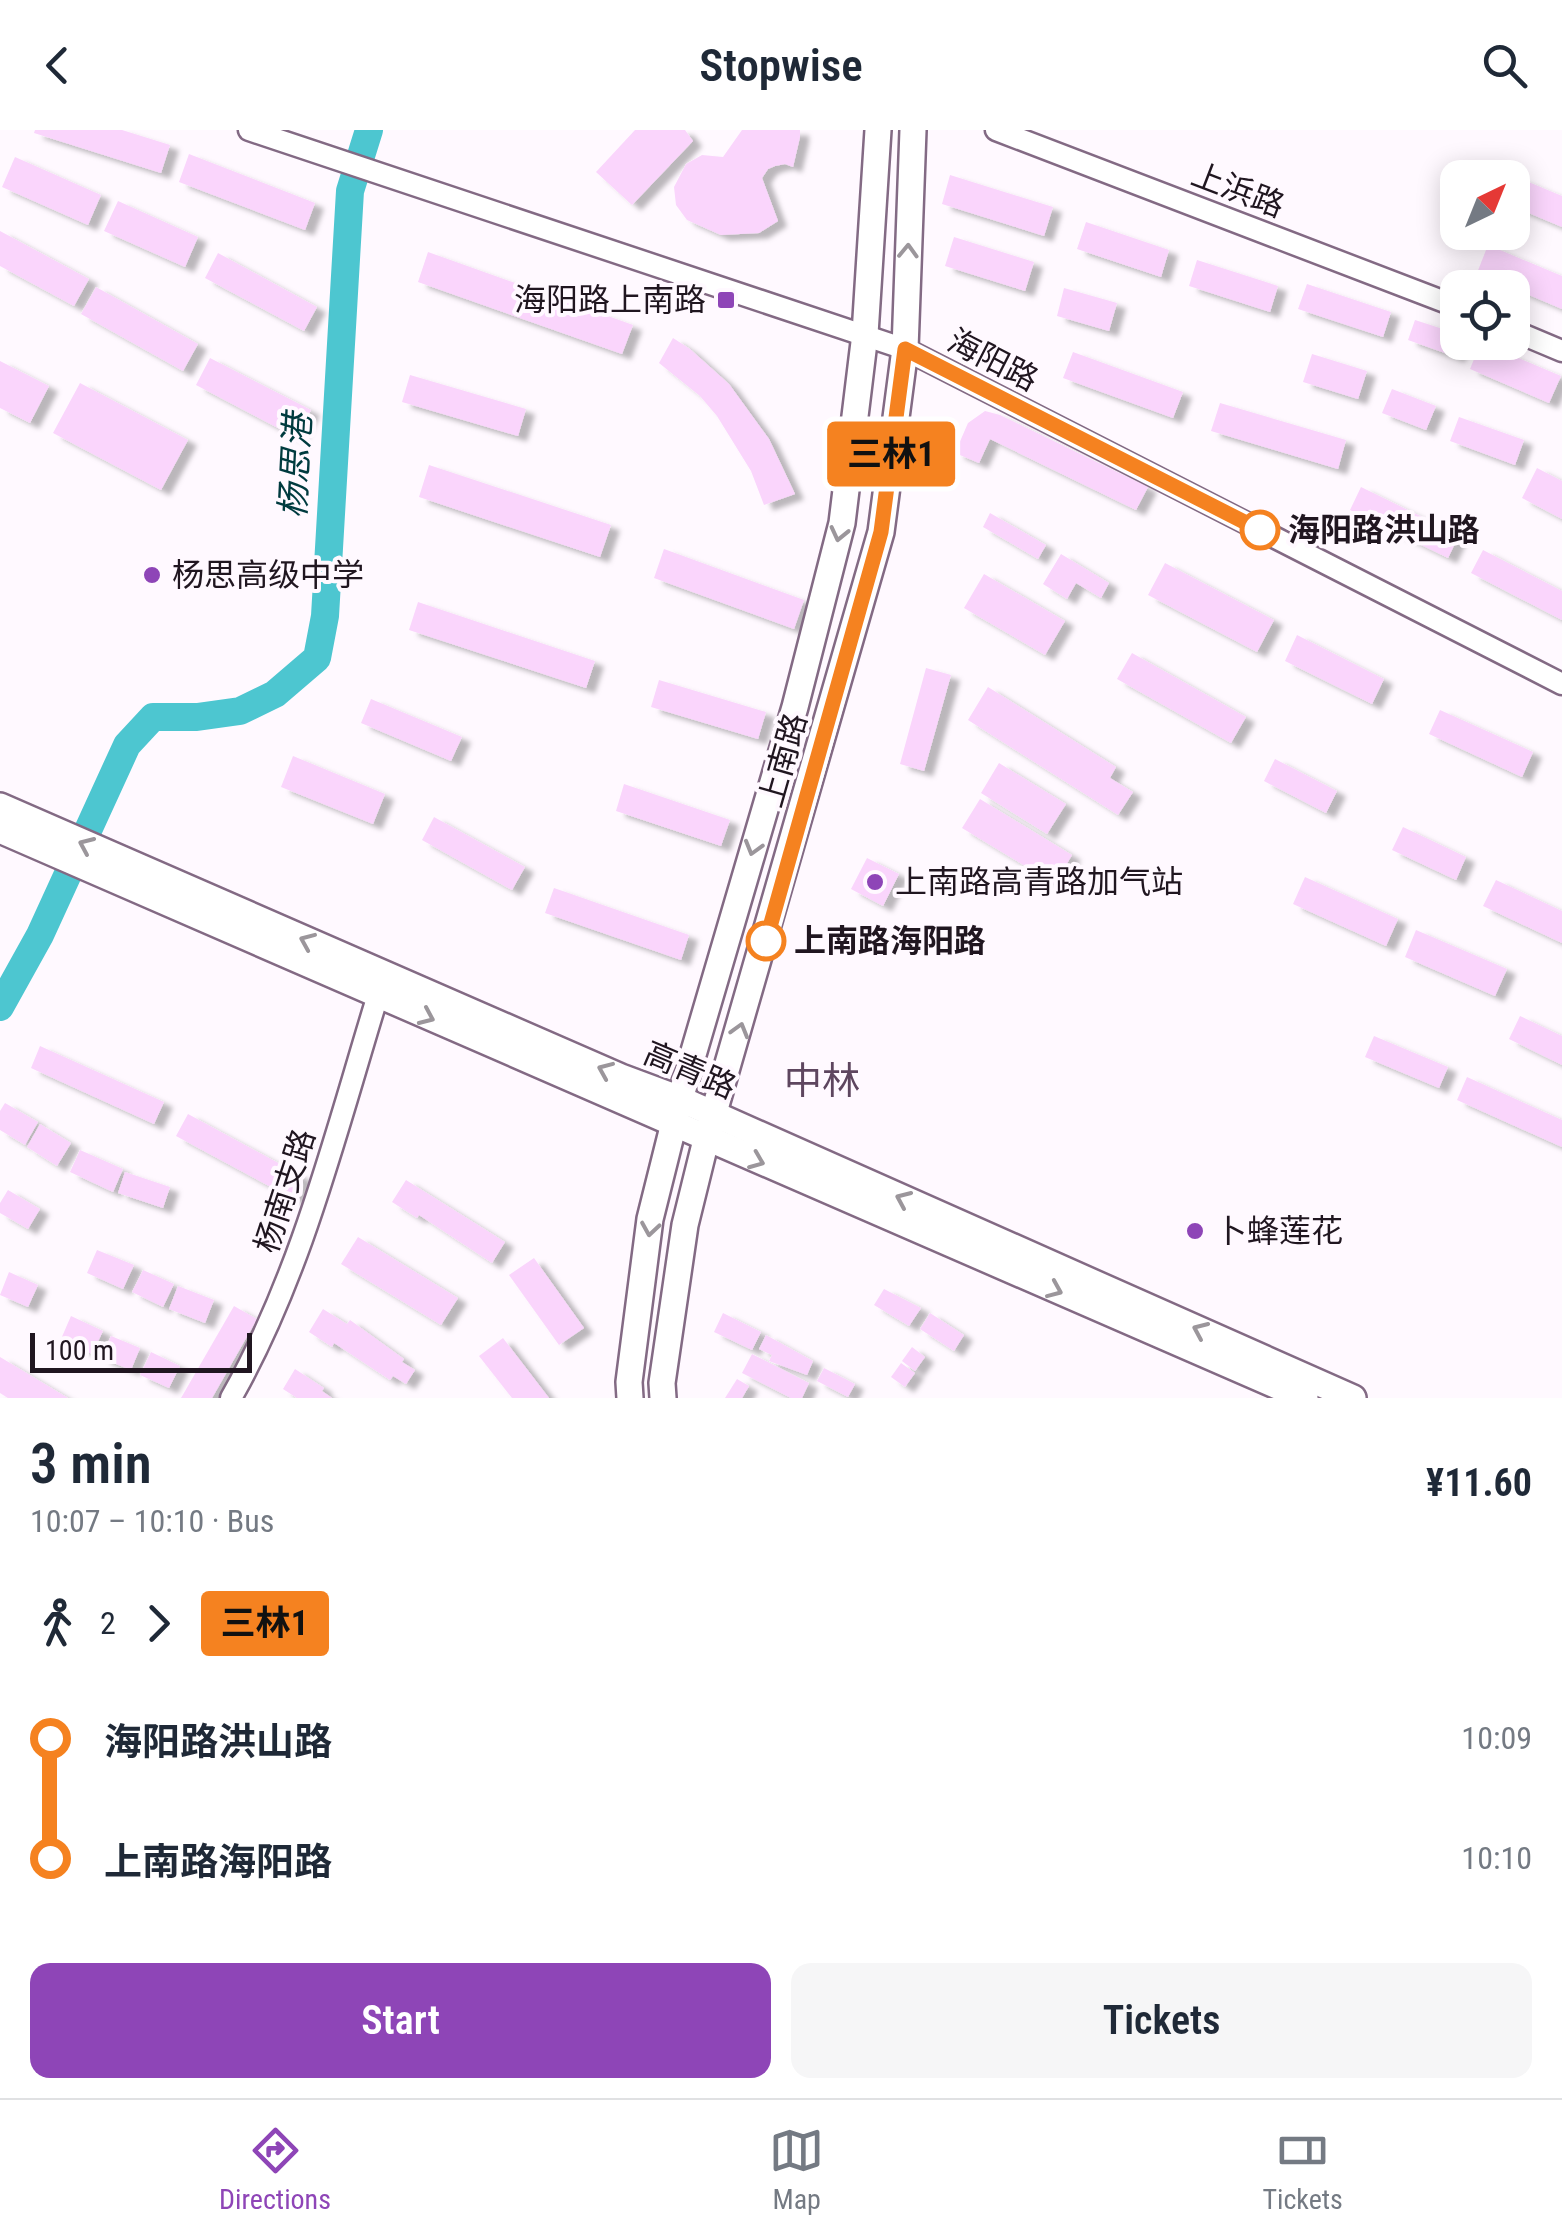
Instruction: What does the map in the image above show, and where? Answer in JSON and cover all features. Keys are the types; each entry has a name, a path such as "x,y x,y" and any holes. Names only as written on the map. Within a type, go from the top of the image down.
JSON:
{"main road":[{"name":"上南路","path":"630,1398 650,1220 680,1099 796,707 842,523 865,334 878,130"},
{"name":"上南路","path":"663,1398 685,1225 706,1140 881,532 905,349 913,130"},
{"name":"高青路","path":"0,806 48,840"},
{"name":"高青路","path":"0,830 48,840 680,1099 1354,1398"},
{"name":"高青路","path":"117,870 378,995 1305,1398"}],"street":[{"name":"海阳路","path":"249,130 905,349 1562,684"},
{"name":"上浜路","path":"996,130 1440,300"},
{"path":"1530,338 1562,351"},
{"name":"杨南支路","path":"231,1398 288,1277 378,995"}],"building":[{"path":"122,130 170,145 161,173 34,133"},
{"path":"635,130 685,130 693,141 632,205 596,172"},
{"path":"742,130 800,130 800,137 793,167 775,166 762,178 778,221 759,233 721,235 687,220 676,205 674,187 686,164 702,155 723,157"},
{"path":"189,154 315,203 305,230 179,182"},
{"path":"15,157 101,195 88,225 2,187"},
{"path":"950,175 1053,207 1044,236 942,204"},
{"path":"1530,183 1562,196 1562,227 1530,214"},
{"path":"118,201 198,237 185,267 104,231"},
{"path":"1086,222 1169,250 1161,277 1077,249"},
{"path":"0,231 89,279 74,306 0,266"},
{"path":"954,237 1034,262 1025,291 945,266"},
{"path":"1486,250 1500,250 1562,276 1562,309 1530,295 1530,270 1478,270"},
{"path":"428,252 633,325 622,354 418,282"},
{"path":"218,253 317,307 304,331 205,278"},
{"path":"1197,260 1278,286 1270,312 1189,286"},
{"path":"1307,284 1391,312 1383,337 1298,309"},
{"path":"96,287 198,344 183,371 81,314"},
{"path":"1064,288 1117,303 1109,331 1057,316"},
{"path":"1415,320 1440,328 1440,351 1408,340"},
{"path":"673,338 729,384 769,439 795,494 764,505 751,471 717,416 700,396 659,363"},
{"path":"1073,352 1183,392 1173,418 1063,378"},
{"path":"1312,354 1367,371 1358,399 1303,382"},
{"path":"210,358 311,410 297,438 196,385"},
{"path":"1474,360 1523,360 1561,376 1549,403 1470,369"},
{"path":"0,361 49,386 30,423 0,408"},
{"path":"410,375 526,409 518,436 402,402"},
{"path":"80,383 188,440 161,490 53,433"},
{"path":"1392,389 1436,406 1426,430 1382,413"},
{"path":"1220,403 1346,440 1338,469 1211,431"},
{"path":"985,411 1148,487 1136,510 990,439 979,463 955,453 968,423"},
{"path":"1459,417 1524,440 1515,465 1450,441"},
{"path":"429,465 611,525 600,557 419,497"},
{"path":"1537,468 1562,481 1562,519 1522,498"},
{"path":"1361,487 1459,535 1448,558 1350,510"},
{"path":"990,513 1046,545 1038,559 983,527"},
{"path":"664,549 804,600 794,629 654,578"},
{"path":"1483,550 1562,591 1562,620 1471,573"},
{"path":"1061,554 1109,583 1101,598 1076,583 1067,599 1043,584"},
{"path":"1165,563 1274,620 1257,652 1148,595"},
{"path":"984,574 1065,621 1045,655 964,608"},
{"path":"418,602 595,661 586,688 409,630"},
{"path":"1297,635 1384,679 1372,704 1285,661"},
{"path":"1132,653 1246,717 1231,743 1117,679"},
{"path":"926,668 951,675 924,771 900,764"},
{"path":"659,680 766,712 758,739 651,707"},
{"path":"988,687 1116,767 1110,778 1133,792 1118,815 968,720"},
{"path":"371,699 462,737 451,761 361,723"},
{"path":"1440,710 1533,752 1522,777 1429,734"},
{"path":"293,756 385,794 373,824 281,787"},
{"path":"1275,759 1337,791 1326,813 1264,781"},
{"path":"999,763 1066,804 1047,834 981,793"},
{"path":"624,784 730,820 721,846 616,811"},
{"path":"980,799 1072,855 1055,884 962,828"},
{"path":"434,817 525,867 512,890 422,840"},
{"path":"1403,827 1466,857 1456,880 1392,850"},
{"name":"上南路高青路加气站","path":"867,858 899,874 883,906 851,889"},
{"path":"1305,877 1398,919 1386,946 1293,904"},
{"path":"1496,880 1562,911 1562,943 1483,906"},
{"path":"554,888 689,935 681,960 545,913"},
{"path":"1416,930 1507,969 1495,996 1405,957"},
{"path":"1520,1016 1562,1036 1562,1065 1509,1039"},
{"path":"1374,1036 1448,1067 1439,1088 1365,1057"},
{"path":"40,1046 164,1102 154,1124 31,1068"},
{"path":"1467,1077 1562,1120 1562,1147 1457,1100"},
{"path":"5,1103 38,1122 25,1145 0,1130 0,1111"},
{"path":"188,1114 304,1177 293,1199 176,1136"},
{"path":"40,1124 71,1143 57,1166 27,1147"},
{"path":"80,1150 123,1169 113,1192 70,1172"},
{"path":"125,1172 170,1187 163,1208 118,1193"},
{"path":"406,1180 505,1242 492,1263 392,1202"},
{"path":"8,1190 40,1209 28,1229 0,1213 0,1203"},
{"path":"358,1237 458,1298 441,1325 341,1264"},
{"path":"97,1250 134,1265 123,1289 87,1273"},
{"path":"534,1258 584,1328 559,1345 509,1275"},
{"path":"143,1270 174,1284 163,1307 132,1292"},
{"path":"9,1272 38,1285 28,1307 0,1295"},
{"path":"178,1286 214,1300 205,1323 169,1309"},
{"path":"884,1289 921,1308 909,1326 874,1305"},
{"path":"234,1306 257,1319 212,1398 181,1398"},
{"path":"323,1309 347,1324 350,1320 404,1359 402,1362 415,1370 406,1384 393,1376 390,1380 334,1343 332,1347 309,1332"},
{"path":"723,1313 761,1332 752,1350 714,1332"},
{"path":"930,1313 964,1335 954,1351 920,1329"},
{"path":"71,1316 103,1331 92,1354 61,1339"},
{"path":"766,1335 813,1361 807,1375 769,1361 772,1355 759,1349"},
{"path":"111,1336 140,1348 131,1370 101,1358"},
{"path":"503,1338 549,1398 512,1398 479,1356"},
{"path":"912,1347 925,1357 915,1371 902,1361"},
{"path":"151,1352 180,1366 169,1388 140,1375"},
{"path":"752,1354 809,1383 802,1398 791,1398 742,1373"},
{"path":"0,1357 68,1398 8,1398 0,1393"},
{"path":"901,1363 915,1373 905,1387 891,1377"},
{"path":"824,1368 855,1384 848,1397 817,1381"},
{"path":"295,1369 332,1398 297,1398 283,1389"},
{"path":"737,1379 749,1386 742,1398 725,1398"}],"waterway":[{"name":"杨思港","path":"0,1007 40,935 127,745 153,717 197,717 240,711 275,694 317,658 325,616 350,191 369,130"}],"bus line":[{"name":"三林1","path":"766,941 881,532 905,349 1260,530"}],"place":[{"name":"海阳路上南路","path":"726,300"},
{"name":"海阳路洪山路","path":"1260,530"},
{"name":"杨思高级中学","path":"152,575"},
{"name":"上南路高青路加气站","path":"875,882"},
{"name":"上南路海阳路","path":"766,941"},
{"name":"卜蜂莲花","path":"1195,1231"}],"district":[{"name":"中林","path":"822,1081"}]}
